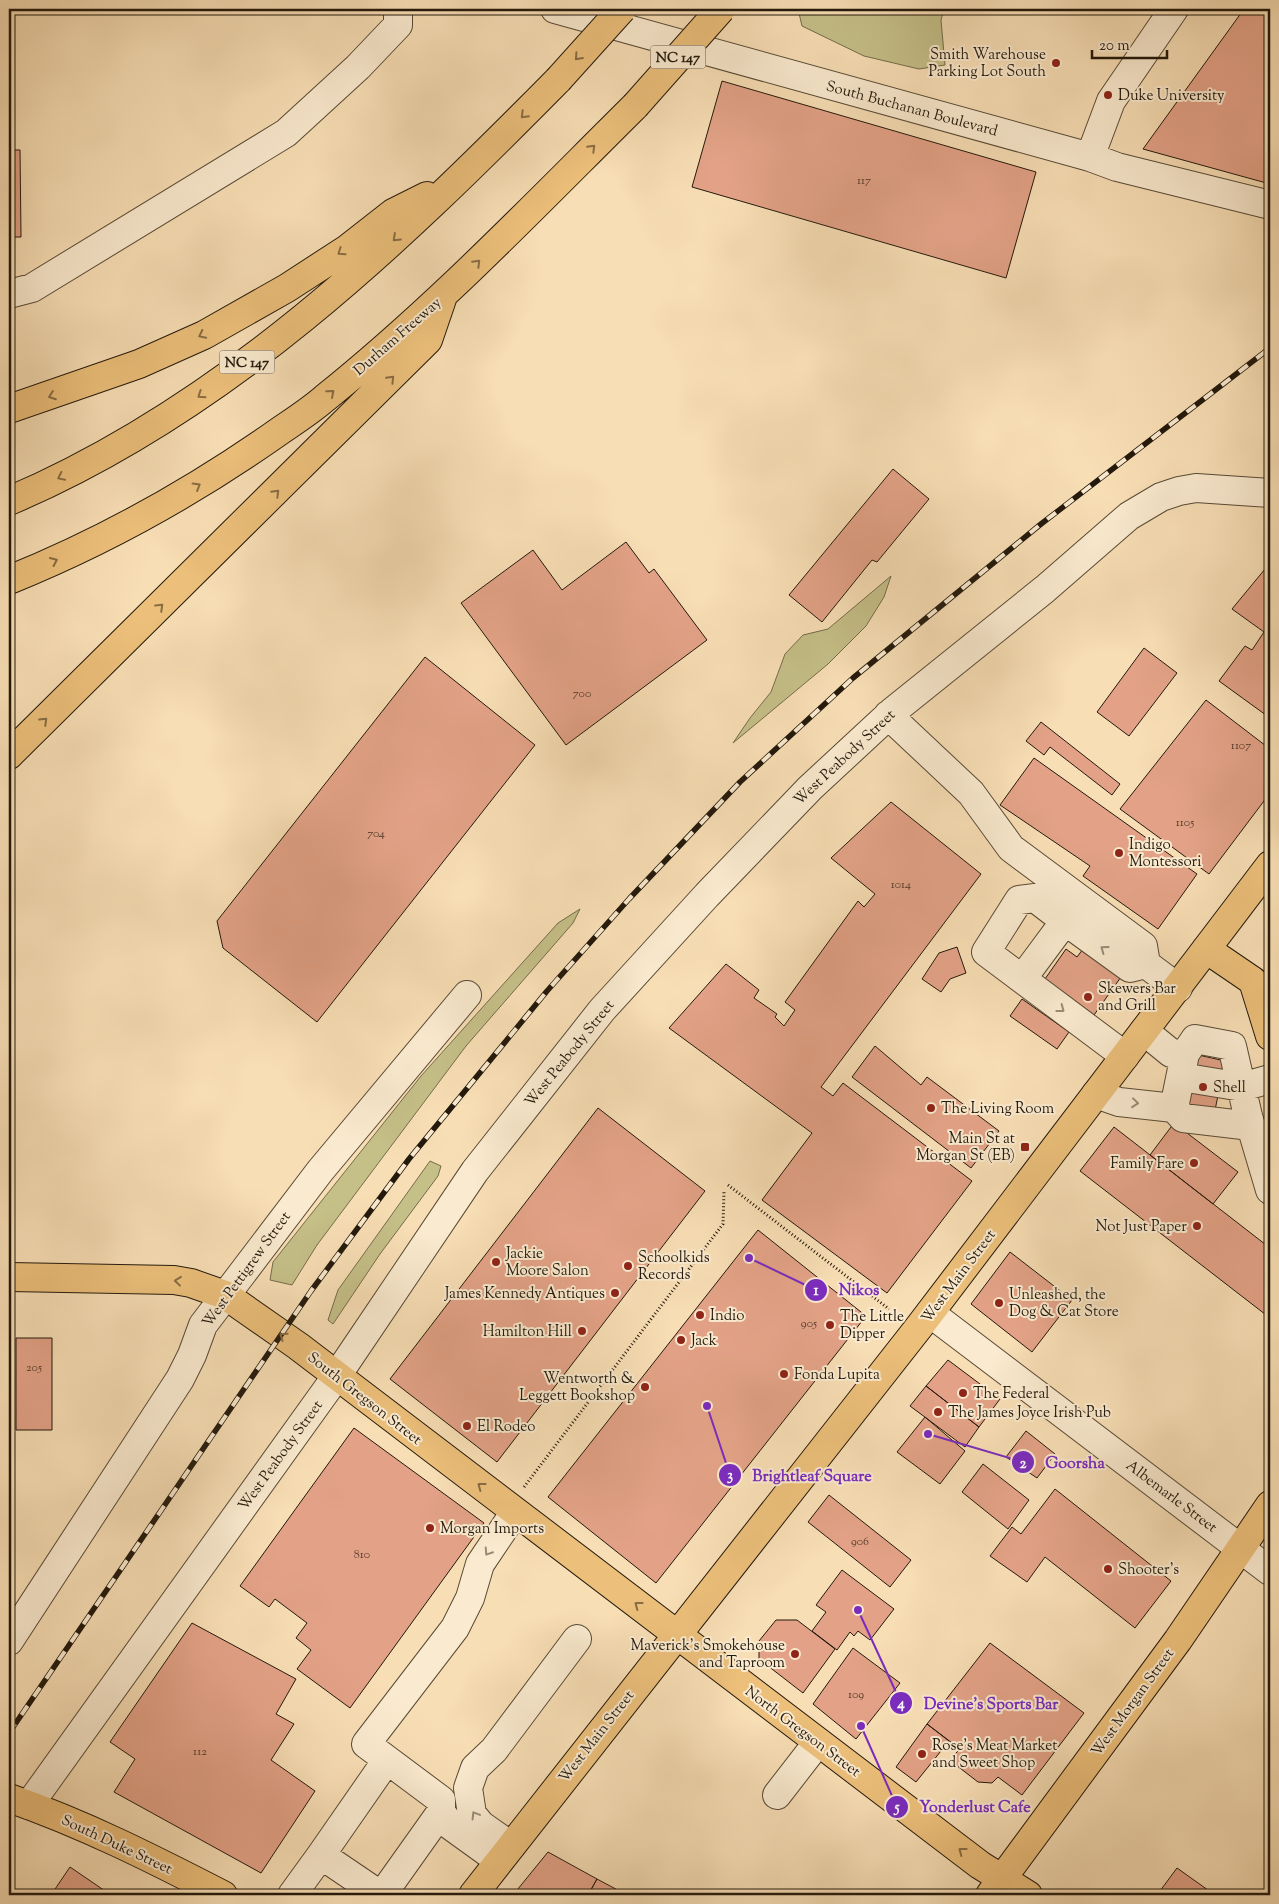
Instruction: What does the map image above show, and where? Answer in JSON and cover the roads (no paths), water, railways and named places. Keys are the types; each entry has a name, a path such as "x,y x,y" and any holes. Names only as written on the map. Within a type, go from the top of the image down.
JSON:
{"main road":[{"name":"NC 147","path":"9,501 106,455 221,382 290,330 358,272 457,180 558,80 622,9"},
{"name":"Durham Freeway","path":"9,580 112,534 226,468 324,399 443,297 635,106 721,9"},
{"path":"9,409 139,364 204,335 287,288 346,249 393,213 457,180"},
{"path":"9,755 428,340 443,297"},
{"name":"West Main Street","path":"473,1895 930,1312 1270,865"},
{"path":"1206,949 1262,981 1270,1036"},
{"name":"South Gregson Street","path":"9,1277 174,1280 207,1287 225,1295 298,1346 336,1377 518,1501 677,1635"},
{"name":"West Morgan Street","path":"996,1887 1178,1640 1270,1505"},
{"name":"North Gregson Street","path":"677,1635 818,1742 996,1887 1028,1895"},
{"name":"South Duke Street","path":"19,1802 144,1853 223,1895"}],"street":[{"path":"9,294 32,288 286,133 358,67 398,25 398,9"},
{"name":"South Buchanan Boulevard","path":"555,9 1090,157 1117,167 1270,206"},
{"path":"1090,157 1111,101 1174,9"},
{"name":"West Peabody Street","path":"19,1802 336,1377 475,1171 602,1010 784,814 835,763 888,715 1045,589 1129,516 1161,497 1179,490 1196,488 1270,493"},
{"path":"888,715 971,793 1011,848 1142,946 1146,964 1178,988"},
{"path":"1125,1056 986,952 1019,900 1035,898 1130,968 1146,964"},
{"path":"1022,980 1065,921"},
{"name":"West Pettigrew Street","path":"9,1641 180,1379 192,1355 203,1325 320,1171 467,995"},
{"path":"1144,1031 1171,1053 1183,1066 1242,1087 1270,1079"},
{"path":"1174,1108 1183,1066 1195,1038 1232,1046 1251,1126 1270,1190"},
{"path":"1096,1094 1119,1102 1174,1108 1183,1118 1251,1126"},
{"name":"Albemarle Street","path":"930,1312 1270,1571"},
{"path":"321,1856 381,1895 440,1812 440,1800 366,1744 455,1628 470,1598 480,1564 518,1501"},
{"path":"505,1853 472,1814 468,1788 475,1768 494,1750 577,1639"},
{"path":"776,1795 818,1742"},
{"path":"292,1895 387,1760"},
{"path":"440,1812 451,1826 505,1853"}],"railway":[{"path":"9,1733 311,1291 409,1159 547,991 629,899 740,782 853,678 1041,524 1270,348"}],"place":[{"name":"Smith Warehouse Parking Lot South","path":"1056,63"},
{"name":"Duke University","path":"1108,95"},
{"name":"Indigo Montessori","path":"1119,853"},
{"name":"Skewers Bar and Grill","path":"1088,997"},
{"name":"Shell","path":"1203,1087"},
{"name":"The Living Room","path":"931,1108"},
{"name":"Main St at Morgan St (EB)","path":"1025,1147"},
{"name":"Family Fare","path":"1194,1163"},
{"name":"Not Just Paper","path":"1197,1226"},
{"name":"Nikos","path":"749,1258"},
{"name":"Jackie Moore Salon","path":"496,1262"},
{"name":"Schoolkids Records","path":"628,1266"},
{"name":"James Kennedy Antiques","path":"615,1293"},
{"name":"Unleashed, the Dog & Cat Store","path":"999,1303"},
{"name":"Indio","path":"700,1315"},
{"name":"The Little Dipper","path":"830,1325"},
{"name":"Hamilton Hill","path":"582,1331"},
{"name":"Jack","path":"681,1340"},
{"name":"Fonda Lupita","path":"784,1374"},
{"name":"Wentworth & Leggett Bookshop","path":"645,1387"},
{"name":"The Federal","path":"963,1393"},
{"name":"Brightleaf Square","path":"707,1406"},
{"name":"The James Joyce Irish Pub","path":"938,1412"},
{"name":"El Rodeo","path":"467,1426"},
{"name":"Goorsha","path":"928,1434"},
{"name":"Morgan Imports","path":"430,1528"},
{"name":"Shooter's","path":"1108,1569"},
{"name":"Devine's Sports Bar","path":"858,1610"},
{"name":"Maverick's Smokehouse and Taproom","path":"795,1654"},
{"name":"Yonderlust Cafe","path":"861,1726"},
{"name":"Rose's Meat Market and Sweet Shop","path":"922,1754"}]}
